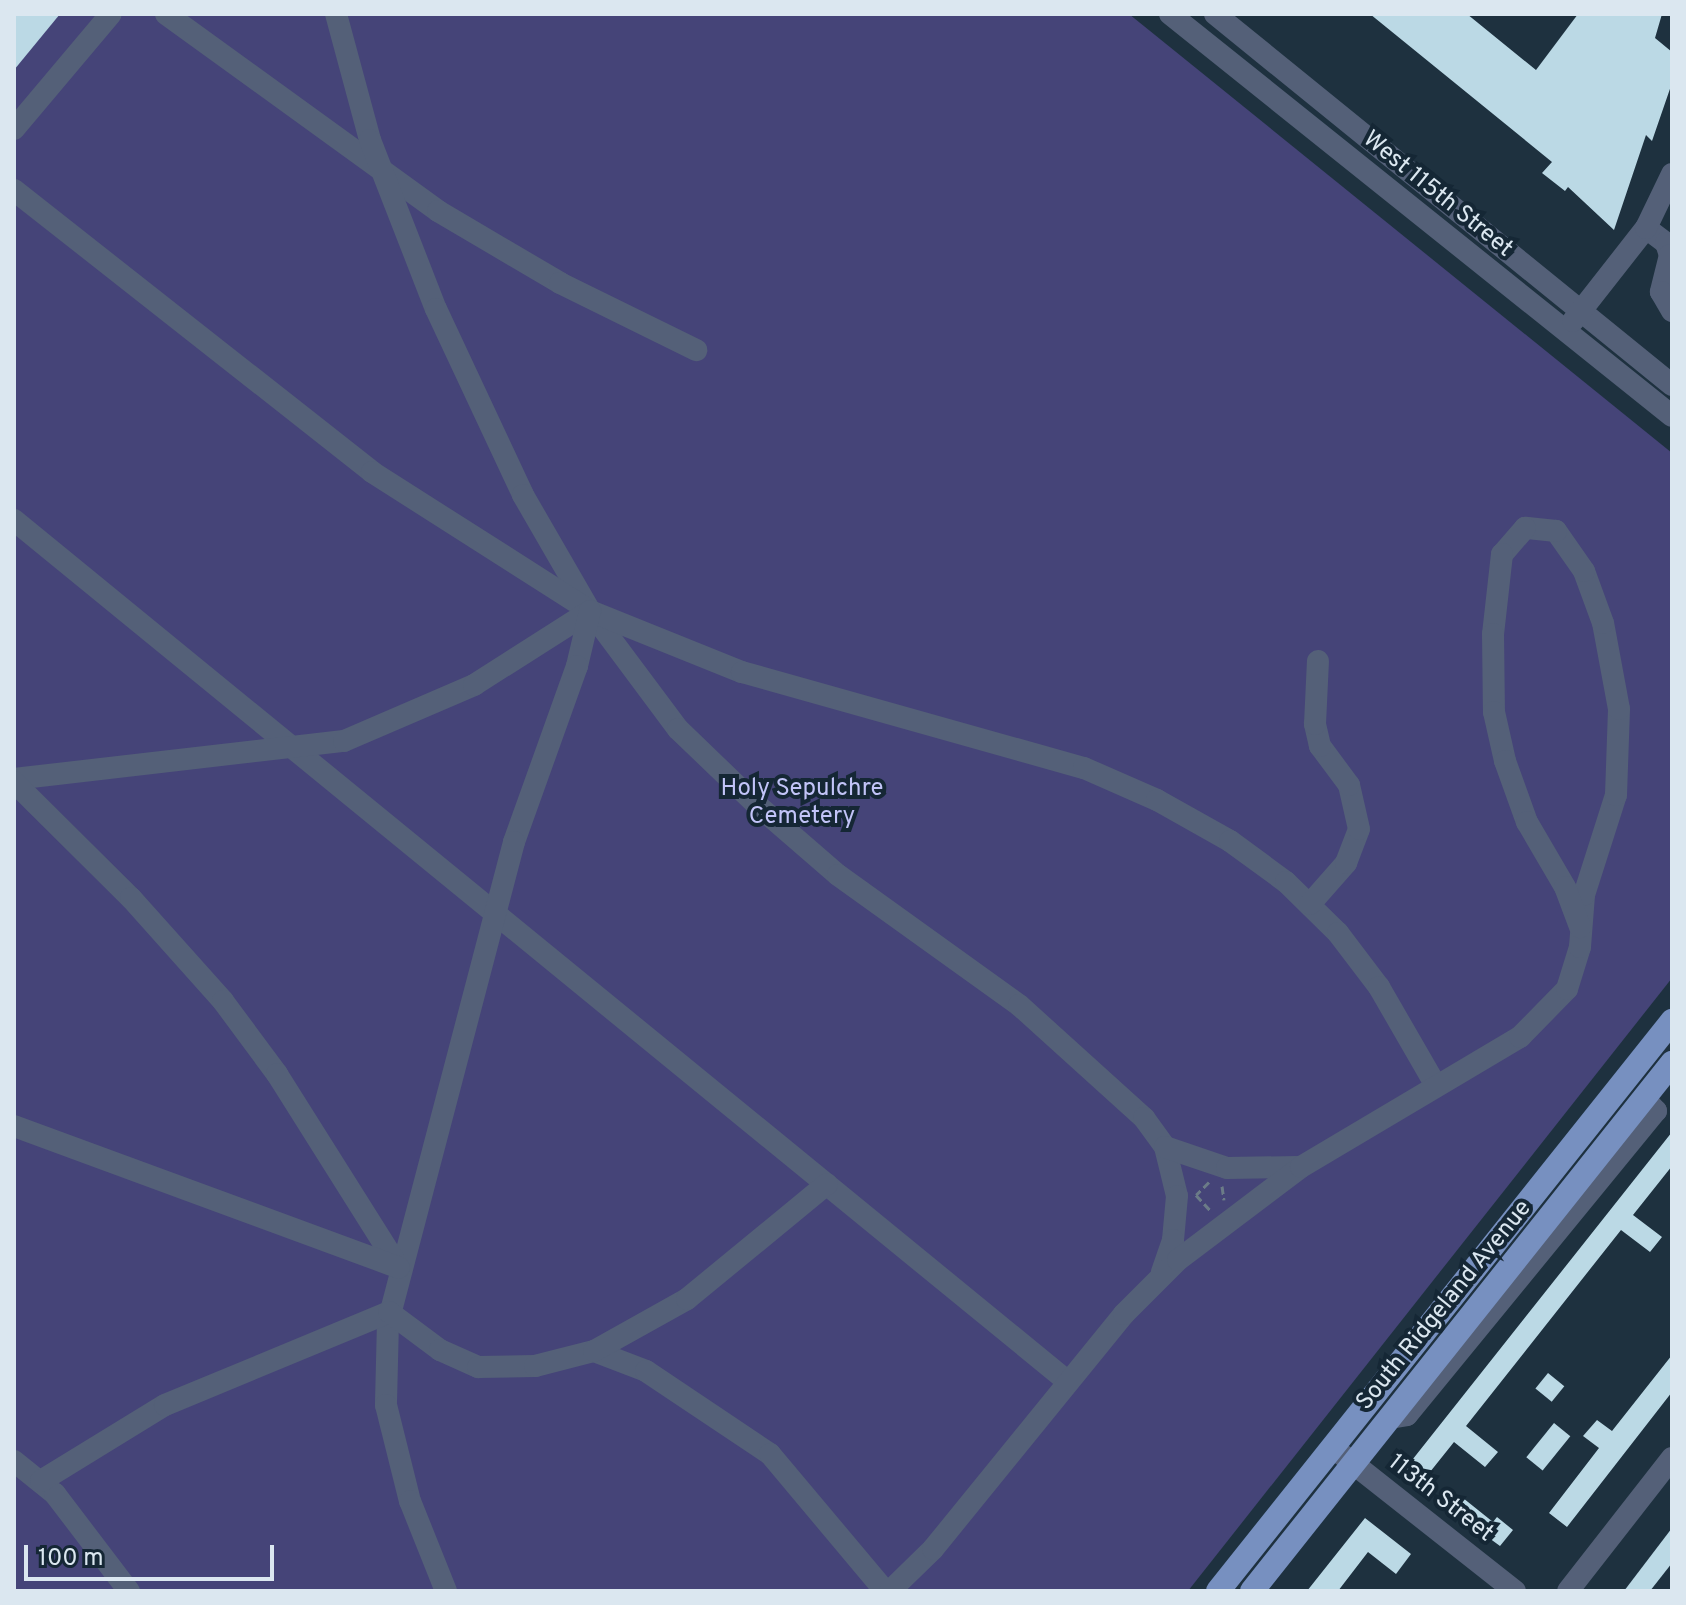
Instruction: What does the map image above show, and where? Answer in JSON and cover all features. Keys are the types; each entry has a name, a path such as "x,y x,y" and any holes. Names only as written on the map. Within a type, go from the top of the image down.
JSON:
{"main road":[{"name":"South Ridgeland Avenue","path":"1218,1591 1672,1021"},
{"name":"South Ridgeland Avenue","path":"1252,1591 1672,1063"}],"street":[{"path":"166,14 384,175 560,283 696,350"},
{"path":"336,14 384,175 482,411 590,611 644,687 713,765 838,875 1055,1034 1122,1095 1165,1147 1174,1172 1177,1218 1158,1280"},
{"name":"West 115th Street","path":"1170,14 1672,416"},
{"path":"14,129 108,15"},
{"path":"1213,48 1229,18"},
{"name":"West 115th Street","path":"1229,18 1672,385"},
{"path":"1565,331 1646,228 1670,182"},
{"path":"14,190 372,472 590,611 742,672 1016,747 1121,783 1230,841 1310,904 1379,987 1435,1084"},
{"path":"1646,228 1666,243 1671,256 1661,292 1672,311"},
{"path":"14,520 1066,1380"},
{"path":"594,1351 646,1371 770,1454 888,1591 933,1549 1066,1380 1158,1280 1212,1234 1301,1167 1435,1084 1520,1037 1554,1007 1575,967 1580,927 1584,895 1616,795 1621,738 1617,682 1603,623 1573,550 1556,531 1525,528 1502,554 1493,634 1494,712 1505,761 1527,822 1570,897 1580,927"},
{"path":"14,780 295,750 344,741 433,706 590,611"},
{"path":"446,1591 410,1501 386,1405 389,1312 494,913 577,666 590,611"},
{"path":"1310,904 1346,863 1359,829 1349,785 1325,755 1315,724 1318,661"},
{"path":"14,780 131,898 223,1001 277,1074 399,1268"},
{"path":"14,1126 399,1268"},
{"path":"1165,1147 1227,1168 1301,1167"},
{"path":"389,1312 440,1350 478,1367 535,1366 594,1351 687,1299 827,1184"},
{"path":"41,1481 175,1399 389,1312"},
{"name":"113th Street","path":"1332,1447 1515,1591"},
{"path":"1568,1591 1672,1458"},
{"path":"14,1461 41,1481 69,1510 129,1591"}],"path":[{"path":"1210,1181 1221,1184 1227,1194 1221,1207 1212,1211 1201,1206 1196,1195 1210,1181"},
{"path":"1212,1211 1212,1234"}],"green space":[{"name":"Holy Sepulchre Cemetery","path":"14,14 1129,14 1672,453 1672,978 1188,1591 14,1591"}],"building":[{"path":"14,14 60,14 14,70"},
{"path":"1370,14 1467,14 1536,70 1578,14 1662,14 1655,38 1672,52 1672,83 1652,141 1646,135 1614,230 1568,187 1565,191 1542,173 1552,162"},
{"path":"1672,1132 1672,1166 1633,1215 1662,1237 1650,1252 1621,1230 1466,1426 1498,1452 1485,1467 1454,1442 1422,1482 1405,1469"},
{"path":"1672,1355 1672,1392 1567,1527 1549,1513 1599,1448 1583,1436 1597,1420 1612,1431"},
{"path":"1548,1373 1564,1386 1552,1402 1535,1389"},
{"path":"1554,1423 1570,1436 1543,1470 1526,1457"},
{"path":"1463,1498 1493,1522 1497,1517 1513,1530 1500,1546 1452,1511"},
{"path":"1365,1518 1411,1554 1396,1574 1368,1552 1338,1591 1307,1591"},
{"path":"1672,1528 1672,1563 1650,1591 1624,1591"}]}
